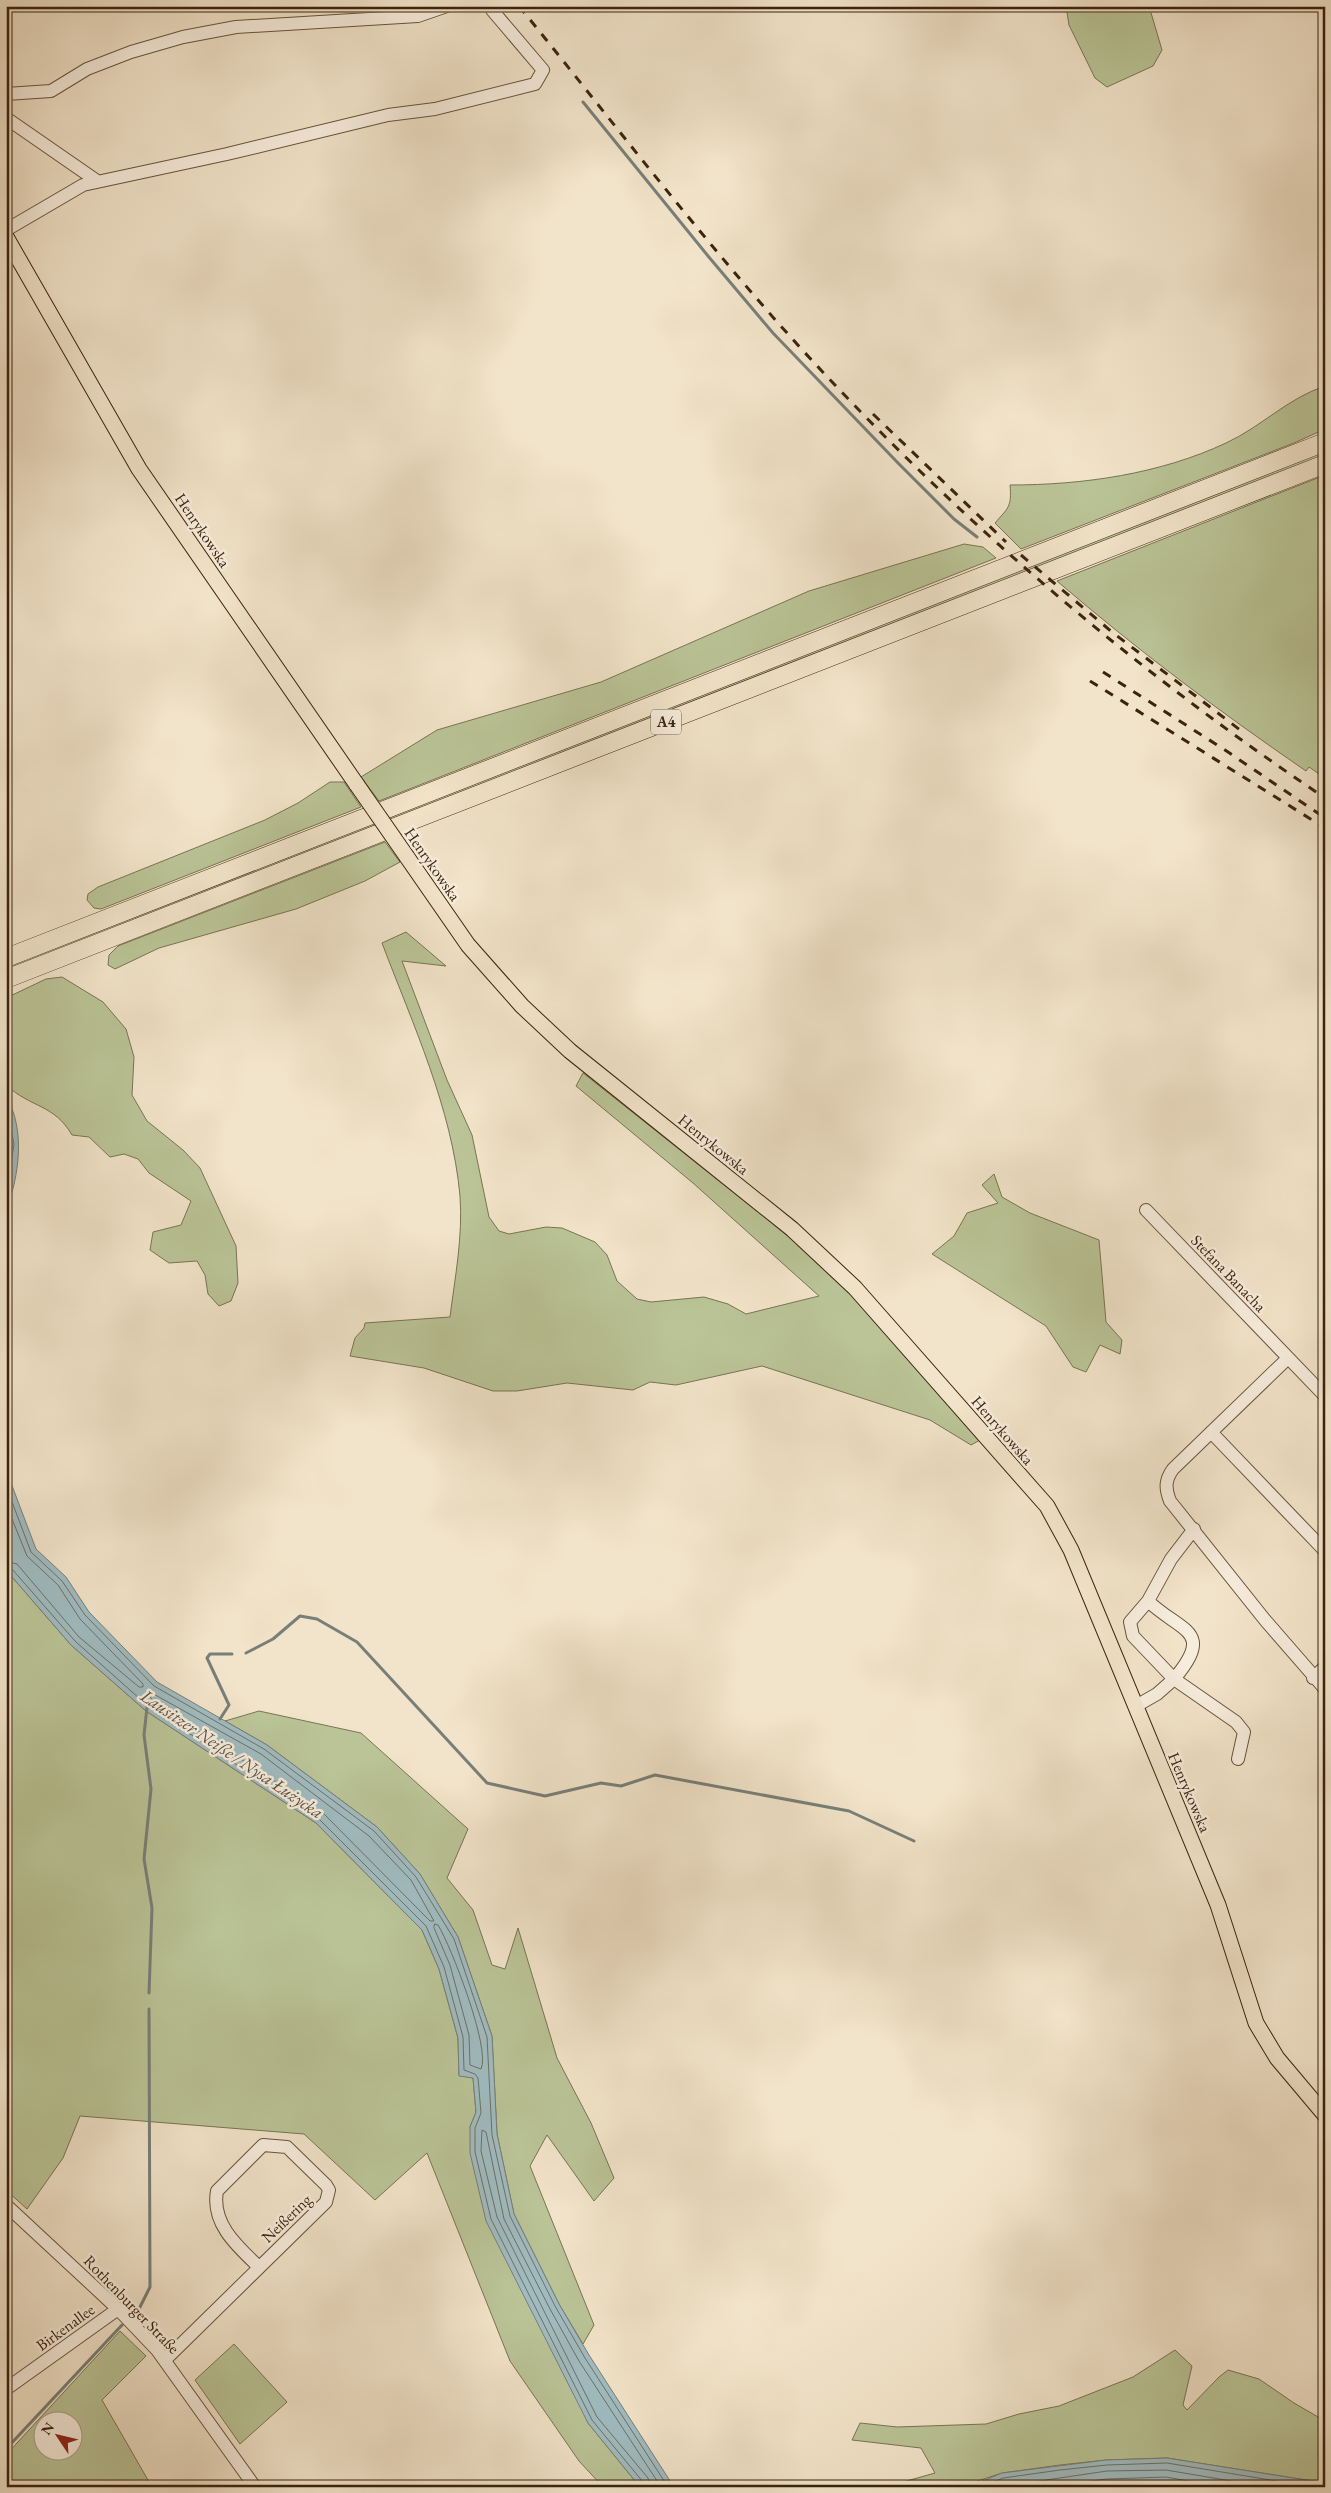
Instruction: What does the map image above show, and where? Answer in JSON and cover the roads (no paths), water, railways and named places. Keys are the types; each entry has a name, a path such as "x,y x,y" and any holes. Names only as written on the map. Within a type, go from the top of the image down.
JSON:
{"highway":[{"name":"A4","path":"6,958 1325,442"},
{"name":"A4","path":"6,979 1325,464"}],"main road":[{"name":"Henrykowska","path":"6,237 139,469 468,945 522,1006 570,1051 792,1229 855,1288 1047,1506 1071,1550 1218,1905 1256,2023 1277,2058 1325,2114"}],"street":[{"path":"6,94 51,91 87,69 131,52 236,27 418,16 447,6"},
{"path":"6,230 83,184 227,154 388,115 434,109 535,84 543,70 492,10 492,6"},
{"path":"6,118 97,181"},
{"name":"Stefana Banacha","path":"1146,1210 1325,1396"},
{"path":"1288,1358 1173,1468 1166,1483 1170,1501 1230,1577 1325,1689"},
{"path":"1211,1432 1325,1551"},
{"path":"1194,1529 1172,1560 1148,1601 1132,1617 1131,1629 1133,1636 1145,1651 1174,1679 1236,1722 1244,1732 1238,1759"},
{"path":"1136,1706 1157,1694 1174,1679 1188,1662 1194,1644 1191,1635 1148,1601"},
{"path":"1314,1678 1325,1667"},
{"name":"Neißering","path":"165,2360 259,2267 329,2197 326,2185 287,2147 263,2145 217,2191 215,2199 224,2231 259,2267"},
{"name":"Rothenburger Straße","path":"6,2205 118,2309 165,2360 256,2487"},
{"name":"Birkenallee","path":"6,2389 118,2309"}],"water":[{"path":"6,1096 16,1123 18,1153 14,1183 6,1211"},
{"name":"Lausitzer Neiße / Nysa Łużycka","path":"6,1452 11,1483 36,1549 66,1577 89,1612 157,1682 267,1745 377,1827 420,1874 458,1937 492,2036 497,2134 514,2214 559,2304 589,2355 674,2487 640,2487 588,2423 486,2221 470,2153 470,2127 476,2112 473,2078 459,2076 458,2038 439,1969 422,1930 316,1823 146,1711 71,1645 6,1570"},
{"path":"1167,2458 1325,2483 1325,2487 968,2487 1002,2473 1106,2460"}],"waterway":[{"path":"583,102 773,333 898,463 954,519 977,537"},
{"path":"246,1653 273,1639 300,1616 317,1619 357,1642 487,1783 545,1796 601,1783 621,1786 655,1775 849,1811 914,1841"},
{"path":"220,1719 229,1705 207,1658 210,1654 232,1654"},
{"name":"Lausitzer Neiße / Nysa Łużycka","path":"147,1707 144,1735 151,1789 144,1859 152,1908 149,1993"},
{"path":"138,2311 150,2287 149,2009"},
{"path":"6,2449 122,2325"}],"railway":[{"path":"519,6 679,206 745,285 840,391 904,455 970,518 1106,636 1250,746 1325,798"},
{"path":"873,414 1006,542"},
{"path":"1021,555 1112,632 1244,733"},
{"path":"1103,672 1225,750 1325,818"},
{"path":"1090,681 1325,828"}]}
